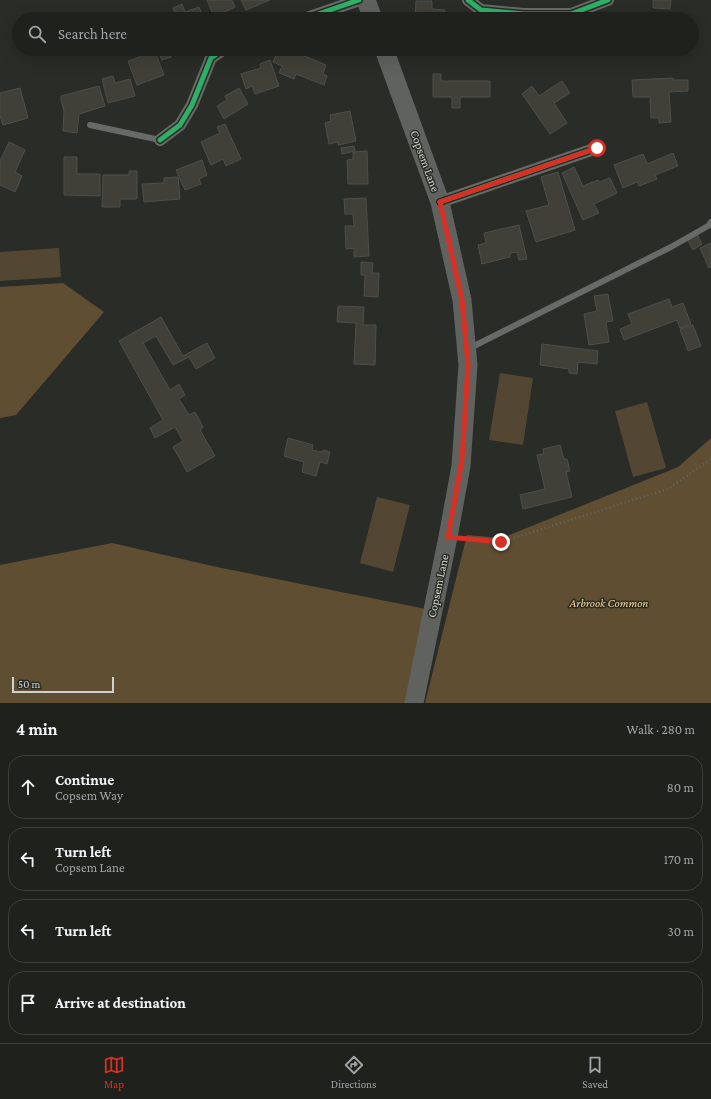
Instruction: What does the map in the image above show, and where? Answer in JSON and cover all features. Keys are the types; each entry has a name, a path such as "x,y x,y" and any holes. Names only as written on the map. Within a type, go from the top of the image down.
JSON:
{"main road":[{"path":"366,0 370,12"},
{"name":"Copsem Lane","path":"387,56 440,202 462,300 468,365 462,459 448,537 414,703"}],"street":[{"path":"324,12 359,0"},
{"path":"468,0 481,10 502,12"},
{"path":"576,12 608,0"},
{"path":"160,140 180,125 192,105 211,58 214,56"},
{"path":"440,202 597,148"}],"lane":[{"path":"90,125 160,140"},
{"path":"467,350 671,247 709,224 711,232"}],"path":[{"path":"448,537 501,542 668,489 711,459"}],"shaded area":[{"path":"59,248 61,277 0,281 0,252"},
{"path":"500,373 533,378 523,445 489,440"},
{"path":"647,402 666,468 633,477 615,411"},
{"path":"377,497 410,505 393,572 360,563"}],"green space":[{"path":"63,283 104,312 16,415 0,418 0,287"},
{"name":"Arbrook Common","path":"711,438 711,703 425,703 467,535 502,538 678,467"},
{"path":"112,543 217,567 426,609 406,703 0,703 0,565"}],"building":[{"path":"207,0 232,0 235,7 224,12 212,12"},
{"path":"241,0 270,0 246,10"},
{"path":"653,0 671,0 670,9 653,8"},
{"path":"416,1 432,1 432,9 445,10 445,12 415,12"},
{"path":"182,4 185,12 174,12 173,8"},
{"path":"199,7 201,12 185,12"},
{"path":"157,56 164,75 137,85 128,61 140,57"},
{"path":"160,56 171,56 171,57 162,60"},
{"path":"276,56 304,56 326,65 323,74 327,76 324,85 296,74 294,79 279,73 282,66 273,62"},
{"path":"270,60 279,86 255,94 252,86 246,89 241,74 261,68 260,64"},
{"path":"433,74 441,74 441,81 490,81 490,97 460,97 460,108 452,108 452,97 433,97"},
{"path":"113,76 115,83 130,79 135,96 108,103 102,79"},
{"path":"673,78 673,80 688,80 688,91 669,92 671,122 659,123 659,118 651,118 650,97 633,97 632,80"},
{"path":"562,81 570,93 554,103 567,123 550,134 522,94 532,86 539,96"},
{"path":"99,86 105,106 79,114 77,133 63,131 64,111 61,96"},
{"path":"20,88 28,118 3,125 0,116 0,93"},
{"path":"239,88 248,104 224,119 217,106 227,100 225,96"},
{"path":"350,111 356,141 338,145 338,142 329,144 325,123 331,121 330,115"},
{"path":"225,124 241,159 226,166 223,159 211,165 201,142 220,133 217,127"},
{"path":"9,142 25,150 15,172 22,176 15,192 0,185 0,161"},
{"path":"354,146 355,151 342,154 341,148"},
{"path":"367,151 368,184 348,184 347,160 353,159 353,152"},
{"path":"673,153 678,166 655,175 657,179 639,186 637,182 623,188 614,165 643,154 647,164"},
{"path":"64,157 77,157 77,174 100,174 100,196 64,195"},
{"path":"202,160 207,175 199,179 201,184 185,190 176,170"},
{"path":"574,167 583,186 598,180 599,182 610,178 617,193 594,204 599,213 583,220 562,173"},
{"path":"129,171 137,171 137,199 120,199 120,207 102,207 103,175 129,175"},
{"path":"558,172 575,230 536,242 526,211 549,205 541,177"},
{"path":"178,177 180,199 144,202 142,184 164,183 164,178"},
{"path":"366,198 369,256 354,257 354,248 346,249 345,226 354,226 353,214 345,214 344,199"},
{"path":"519,225 527,259 519,260 517,252 510,253 510,257 482,264 478,245 486,243 484,233"},
{"path":"697,234 702,244 693,250 687,239"},
{"path":"711,243 711,267 709,268 700,248"},
{"path":"361,262 373,263 372,273 379,273 378,297 364,296 365,275 361,275"},
{"path":"608,294 613,321 606,322 609,342 589,345 584,314 597,311 594,296"},
{"path":"669,299 672,307 683,303 691,324 680,328 677,320 624,340 620,329 632,324 628,314"},
{"path":"338,306 364,307 363,325 376,325 375,365 354,364 356,323 337,322"},
{"path":"161,317 183,356 207,343 215,358 196,369 189,357 173,365 156,336 143,343 170,390 179,384 185,395 179,399 189,415 195,412 203,427 200,430 215,456 187,472 173,447 183,441 175,427 155,438 150,428 163,420 119,341"},
{"path":"693,325 701,346 688,351 680,329"},
{"path":"542,344 598,351 597,364 578,362 577,374 569,373 569,369 540,365"},
{"path":"288,438 313,445 312,450 322,452 323,450 330,452 327,464 320,462 316,476 302,472 304,462 284,456"},
{"path":"560,445 564,459 567,459 570,471 566,472 572,497 523,509 520,495 545,489 537,455 544,454 543,449"}],"cycle path":[{"path":"324,12 359,0"},
{"path":"468,0 481,10 502,12"},
{"path":"576,12 608,0"},
{"path":"160,140 180,125 192,105 211,58 214,56"},
{"path":"440,202 597,148"}],"route":[{"path":"501,542 448,537 462,459 468,365 462,300 440,202 597,148"}]}
